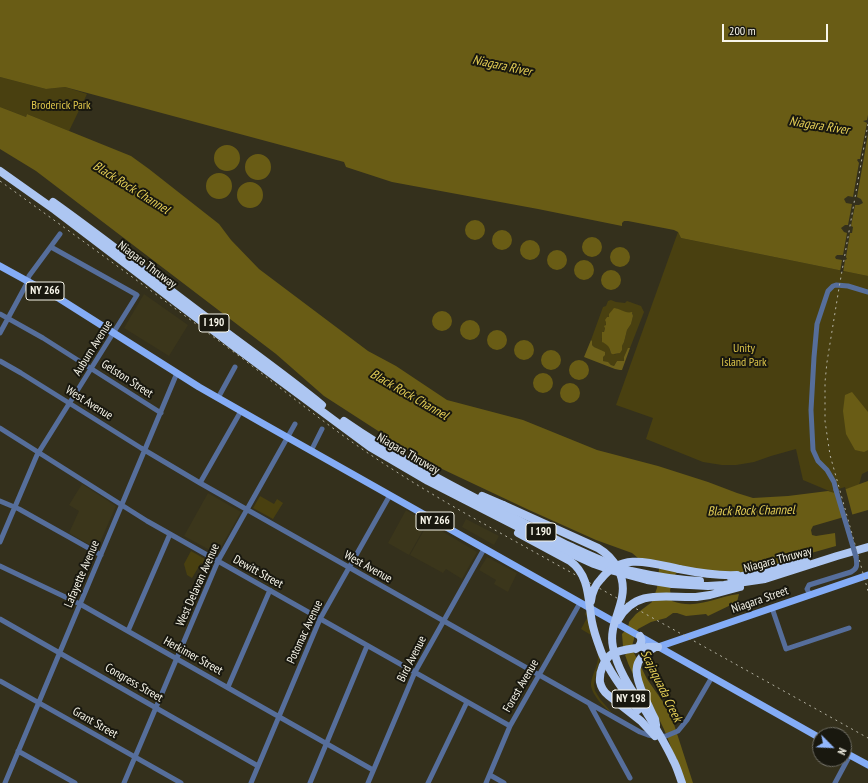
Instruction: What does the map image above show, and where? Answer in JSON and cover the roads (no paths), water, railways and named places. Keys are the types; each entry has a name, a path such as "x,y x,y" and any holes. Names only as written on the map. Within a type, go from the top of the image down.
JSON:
{"highway":[{"name":"Niagara Thruway","path":"0,165 76,218 205,317 302,388 324,407 368,437 430,478 590,556 630,571 703,586 724,585 765,579 868,547"},
{"name":"Niagara Thruway","path":"0,171 55,210 364,442 557,547 607,569 631,577 647,580 680,582 738,578 868,543"},
{"path":"430,478 451,482 606,552 612,558 619,572 623,589 613,631"},
{"path":"430,478 479,512 577,566 586,583 590,613"},
{"path":"590,613 592,596 597,583 608,571 629,562 640,562 722,576 754,574"},
{"path":"613,631 619,618 625,610 634,602 641,599 652,596 696,597 722,592 765,579"},
{"name":"NY 198","path":"590,613 595,636 607,664 647,722 660,735 677,783"},
{"name":"NY 198","path":"613,631 612,640 614,652 623,676 660,735 674,761 682,783"},
{"path":"632,649 640,646 642,643 641,638 638,635"},
{"path":"658,647 651,646 617,652 608,657 600,677 604,692 660,735"},
{"path":"658,647 648,651 640,659 636,671 637,680 655,719 660,735"}],"main road":[{"name":"NY 266","path":"0,266 60,299 218,398 658,647"},
{"name":"Niagara Street","path":"658,647 868,575"},
{"path":"658,647 812,733"},
{"path":"852,756 868,765"}],"street":[{"path":"0,333 26,285 29,276 60,234"},
{"name":"Auburn Avenue","path":"0,542 39,452 137,295 51,247"},
{"path":"810,595 807,589 809,585 851,572 857,567 856,557 834,482 827,470 818,461 813,450 812,410 817,324 828,291 836,284 868,292"},
{"name":"Gelston Street","path":"0,314 43,338 161,413"},
{"name":"West Avenue","path":"0,361 145,450 247,510 640,732 658,737 660,735"},
{"path":"218,398 235,367"},
{"name":"Lafayette Avenue","path":"4,783 178,373"},
{"path":"200,483 241,411"},
{"name":"West Delavan Avenue","path":"124,783 218,561 295,424"},
{"name":"Dewitt Street","path":"0,428 147,521 510,726"},
{"path":"311,451 322,429"},
{"name":"Potomac Avenue","path":"251,783 320,619 390,495"},
{"path":"0,501 15,507 101,555"},
{"path":"128,631 170,534"},
{"name":"Bird Avenue","path":"368,783 415,672 484,549"},
{"name":"Herkimer Street","path":"0,566 80,604 374,770"},
{"path":"228,688 270,590"},
{"name":"Forest Avenue","path":"486,783 510,726 580,603"},
{"path":"772,608 786,649 849,628"},
{"name":"Congress Street","path":"0,619 258,766"},
{"path":"310,783 367,646"},
{"path":"660,735 676,731 681,727 687,720 712,677"},
{"name":"Grant Street","path":"0,681 181,783"},
{"path":"428,783 467,702"},
{"path":"589,703 630,778"},
{"path":"18,751 75,783"},
{"path":"835,783 841,767"},
{"path":"490,775 504,783"}],"water":[{"name":"Niagara River","path":"0,0 868,0 868,276 681,238 678,232 674,230 628,221 624,221 622,226 392,182 346,167 344,162 65,87 46,89 0,77"},
{"name":"Black Rock Channel","path":"0,107 26,117 27,114 131,156 219,224 231,240 259,269 368,351 396,366 447,400 523,420 597,450 658,466 753,498 788,496 828,491 835,493 868,481 868,510 813,526 811,530 812,535 816,536 835,533 836,546 759,570 732,574 676,573 670,590 672,601 698,604 739,594 737,602 708,616 706,614 686,616 673,613 666,618 651,622 638,629 634,636 632,646 634,653 647,679 670,712 693,783 683,783 664,729 632,673 625,655 625,647 623,646 622,634 628,627 629,622 636,614 652,602 657,588 659,569 658,564 638,558 632,553 596,540 423,460 324,396 276,354 36,171 0,149"},
{"path":"227,145 236,149 240,158 236,167 227,171 218,167 214,158 218,149"},
{"path":"258,154 267,158 271,167 267,176 258,180 249,176 245,167 249,158"},
{"path":"219,173 228,177 232,186 228,195 219,199 210,195 206,186 210,177"},
{"path":"250,182 259,186 263,195 259,204 250,208 241,204 237,195 241,186"},
{"path":"475,220 482,223 485,230 482,237 475,240 468,237 465,230 468,223"},
{"path":"502,230 509,233 512,240 509,247 502,250 495,247 492,240 495,233"},
{"path":"592,237 599,240 602,247 599,254 592,257 585,254 582,247 585,240"},
{"path":"530,240 537,243 540,250 537,257 530,260 523,257 520,250 523,243"},
{"path":"620,247 627,250 630,257 627,264 620,267 613,264 610,257 613,250"},
{"path":"557,250 564,253 567,260 564,267 557,270 550,267 547,260 550,253"},
{"path":"584,260 591,263 594,270 591,277 584,280 577,277 574,270 577,263"},
{"path":"611,270 618,273 621,280 618,287 611,290 604,287 601,280 604,273"},
{"path":"614,308 632,312 633,316 631,324 627,330 622,350 620,353 612,354 608,346 602,342 602,332 604,332 604,326 606,325 605,320 609,317 609,314"},
{"path":"442,311 449,314 452,321 449,328 442,331 435,328 432,321 435,314"},
{"path":"470,320 477,323 480,330 477,337 470,340 463,337 460,330 463,323"},
{"path":"497,330 504,333 507,340 504,347 497,350 490,347 487,340 490,333"},
{"path":"524,340 531,343 534,350 531,357 524,360 517,357 514,350 517,343"},
{"path":"551,350 558,353 561,360 558,367 551,370 544,367 541,360 544,353"},
{"path":"579,360 586,363 589,370 586,377 579,380 572,377 569,370 572,363"},
{"path":"543,373 550,376 553,383 550,390 543,393 536,390 533,383 536,376"},
{"path":"570,383 577,386 580,393 577,400 570,403 563,400 560,393 563,386"},
{"path":"852,392 868,412 868,450 864,452 855,450 846,434 843,411 845,395"}],"railway":[{"path":"868,124 839,288 825,382 825,421 830,455 868,591"},
{"path":"0,181 240,356 343,436 431,494 868,738"}],"park label":[{"name":"Broderick Park","path":"61,106"},
{"name":"Unity Island Park","path":"744,356"}],"water label":[{"name":"Scajaquada Creek","path":"661,686"}]}
